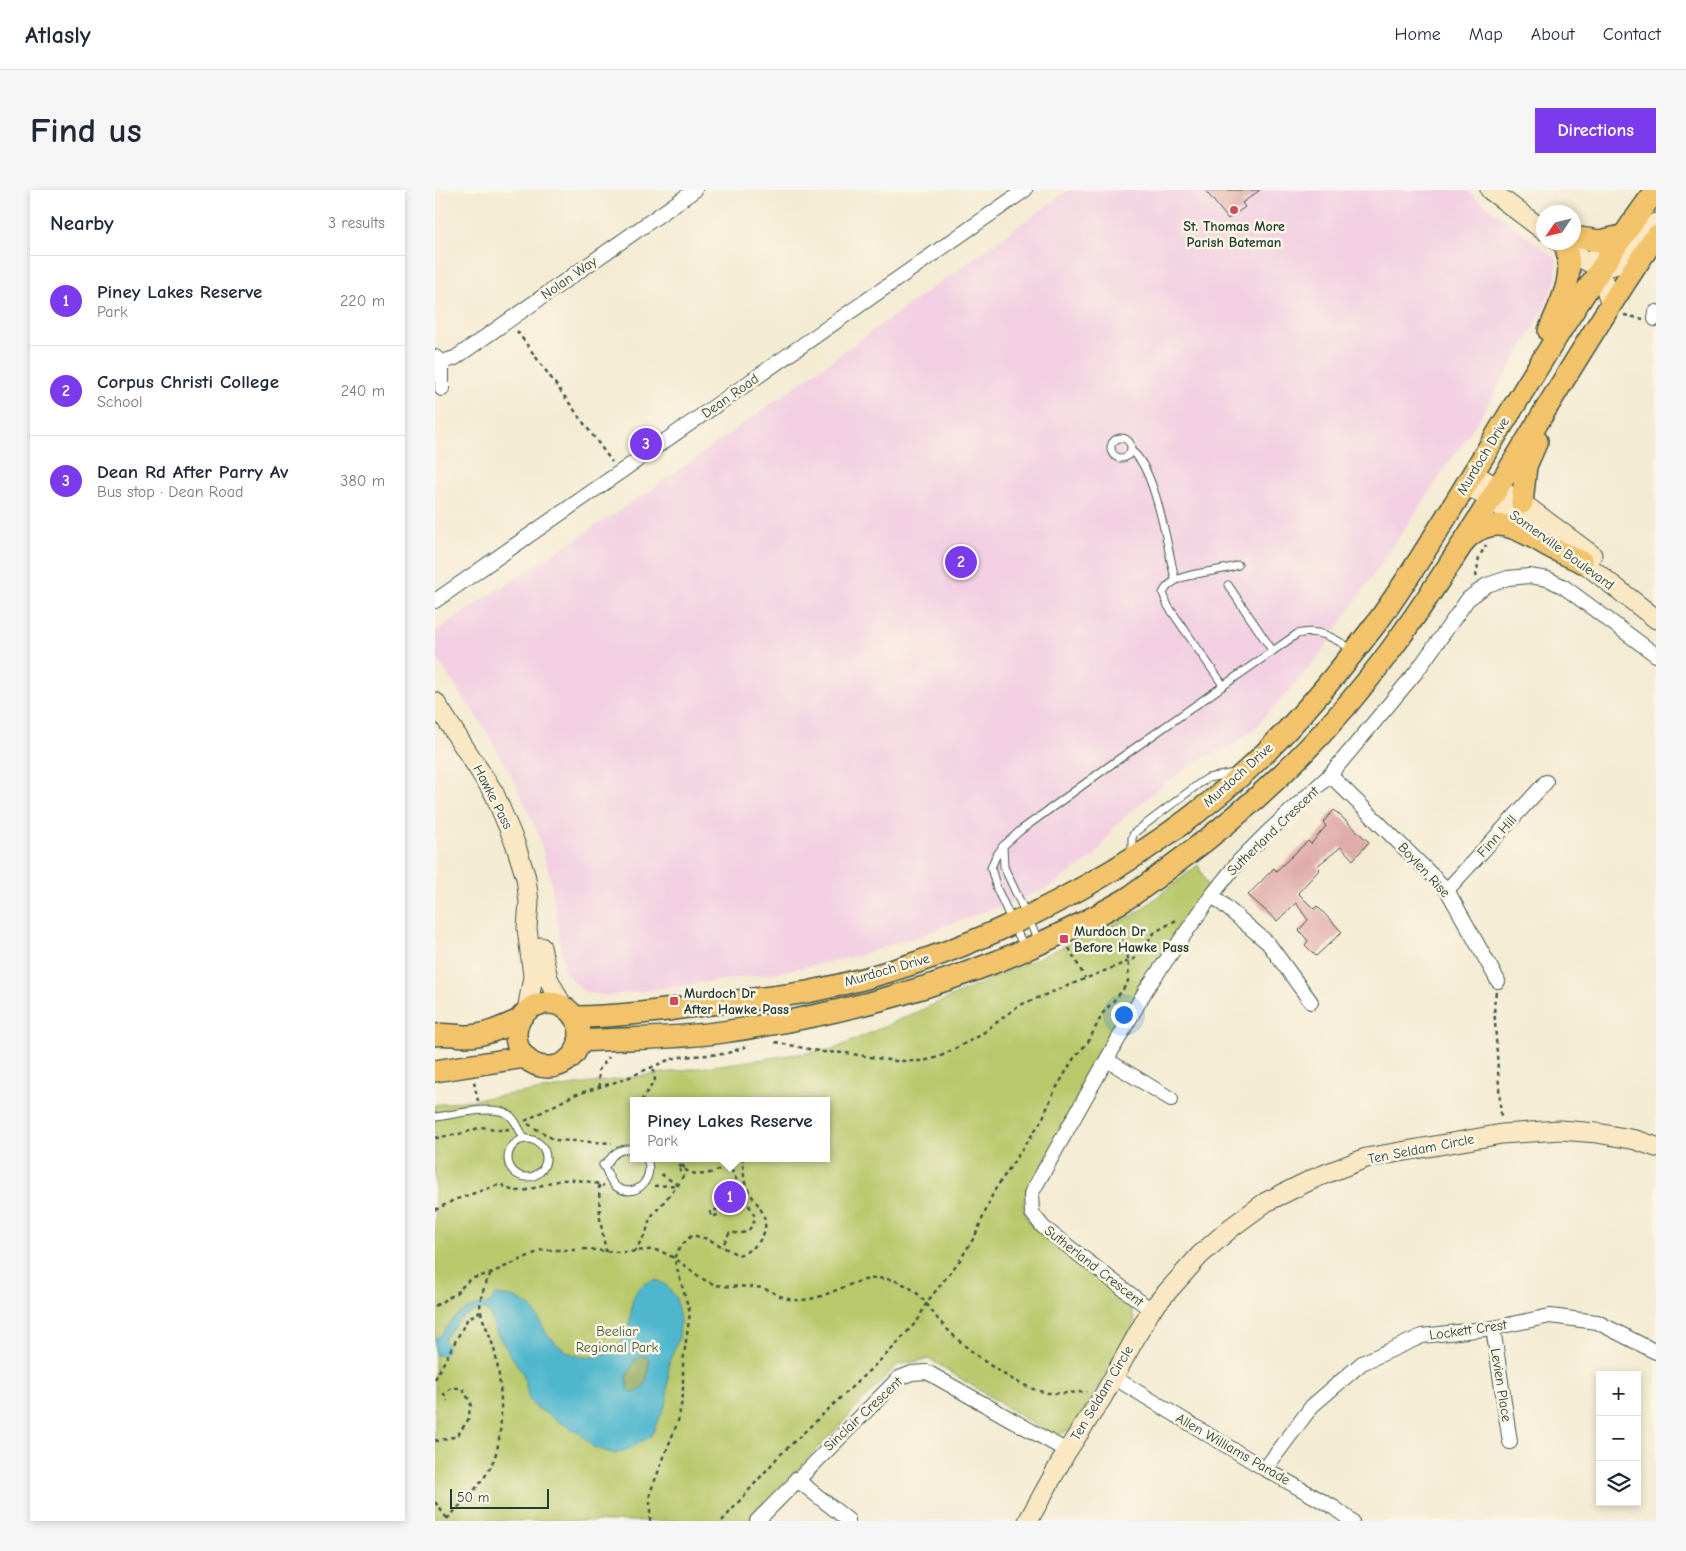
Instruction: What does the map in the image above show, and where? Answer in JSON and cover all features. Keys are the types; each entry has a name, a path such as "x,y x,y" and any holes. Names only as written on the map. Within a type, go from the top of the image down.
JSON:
{"main road":[{"name":"Murdoch Drive","path":"569,1012 610,1017 812,991 882,973 947,952 1085,887 1197,811 1267,751 1355,651 1383,613 1470,478 1601,267 1656,190"},
{"path":"1581,241 1600,241 1622,236"},
{"name":"Murdoch Drive","path":"579,1041 697,1035 798,1019 885,1000 931,985 1033,946 1135,893 1215,834 1309,750 1360,690 1424,602 1582,349 1615,308 1656,236"},
{"path":"1532,376 1569,284 1569,250"},
{"path":"1522,503 1526,466 1543,425 1582,349"},
{"path":"1461,544 1475,530 1485,525 1498,525 1521,530 1551,548 1583,562"},
{"path":"435,1035 475,1035 489,1032 544,1003 569,1012 579,1027 579,1041 572,1056 557,1066 540,1066 525,1057 520,1051 516,1036 523,1015"},
{"path":"435,1071 525,1057"}],"street":[{"name":"Nolan Way","path":"442,389 439,359 455,358 695,190"},
{"name":"Dean Road","path":"435,602 1025,190"},
{"path":"1490,190 1536,225"},
{"path":"1508,190 1536,211"},
{"path":"1576,250 1586,262 1601,267 1610,267 1630,254 1656,223"},
{"path":"1601,267 1615,308"},
{"name":"Somerville Boulevard","path":"1470,478 1493,493 1656,618"},
{"name":"Somerville Boulevard","path":"1493,493 1522,503 1656,605"},
{"name":"Sutherland Crescent","path":"1151,1310 1043,1227 1035,1219 1030,1207 1031,1194 1147,988 1212,895 1239,861 1330,775 1417,671 1468,598 1487,585 1508,578 1529,576 1548,579 1564,586 1656,655"},
{"name":"Hawke Pass","path":"435,702 494,794 515,843 526,878 529,902 537,927 548,978 569,1012"},
{"name":"Boylen Rise","path":"1330,775 1447,890 1498,981"},
{"name":"Finn Hill","path":"1447,890 1546,782"},
{"path":"1212,895 1268,943 1311,1002"},
{"name":"Hawke Pass","path":"523,1015 533,976 527,928 529,902"},
{"path":"1107,1060 1171,1098"},
{"name":"Ten Seldam Circle","path":"1028,1521 1067,1451 1102,1398 1151,1310 1213,1244 1249,1214 1290,1189 1366,1158 1502,1134 1560,1130 1597,1133 1636,1140 1656,1147"},
{"name":"Lockett Crest","path":"1265,1469 1312,1406 1362,1363 1422,1336 1493,1328 1550,1316 1597,1322 1656,1352"},
{"name":"Levien Place","path":"1493,1328 1510,1442"},
{"name":"Sinclair Crescent","path":"757,1521 796,1479 899,1378 912,1373 927,1372 1067,1451"},
{"name":"Allen Williams Parade","path":"1113,1377 1265,1469 1333,1507 1351,1521"},
{"path":"796,1479 847,1520"}],"lane":[{"path":"1131,451 1136,454 1149,474 1175,579"},
{"path":"1223,685 1164,598 1167,586 1175,579 1229,569 1238,565"},
{"path":"1228,585 1272,650"},
{"path":"1033,946 1020,919 997,890 991,868 1003,846 1021,830 1297,634 1309,630 1333,638 1355,651"},
{"path":"1003,846 1004,867 1020,919 1033,946"},
{"path":"435,1078 459,1068"},
{"path":"435,1118 493,1110 507,1113 524,1139 539,1142 546,1155 542,1170 531,1176 519,1175 509,1163 510,1150 516,1143 524,1139"},
{"path":"630,1149 619,1150 609,1160 607,1171 612,1183 617,1188 630,1191 637,1189 647,1181 649,1174 647,1162"}],"path":[{"path":"1615,308 1635,319 1655,316"},
{"path":"508,320 619,472"},
{"path":"1109,927 1120,919"},
{"path":"722,1521 778,1457 891,1350 918,1320 927,1302 970,1244 994,1191 1042,1120 1054,1092 1074,1058 1088,1042 1103,1013 1125,986 1129,961 1121,937 1113,924"},
{"path":"1075,944 1068,946 1085,978"},
{"path":"1498,981 1494,1005 1502,1134"},
{"path":"644,1097 655,1080 653,1067"},
{"path":"526,1121 531,1127 541,1130 555,1140 616,1143"},
{"path":"634,1252 646,1234 650,1218 678,1185 683,1176 676,1162"},
{"path":"681,1162 688,1172"},
{"path":"722,1247 730,1232 737,1234 746,1233 753,1225 755,1217 730,1167 724,1162"},
{"path":"678,1166 688,1172 704,1175 717,1171 726,1162"},
{"path":"650,1521 649,1493 678,1421 683,1395 683,1362 690,1314 674,1258 680,1247 692,1235 708,1239 738,1255 749,1252 759,1242 765,1227 764,1217 746,1185 743,1162"},
{"path":"435,1210 501,1184 516,1191 528,1191 557,1180 599,1185 599,1219 606,1252"},
{"path":"749,1206 740,1206 712,1217 710,1212 753,1198"},
{"path":"435,1306 456,1294 470,1279 491,1273 542,1250 576,1250"},
{"path":"583,1250 634,1252 655,1250 674,1258 703,1280 721,1286 763,1288 794,1300 812,1298 853,1282 871,1279 902,1283 927,1302 938,1319 980,1358 998,1371 1023,1384 1049,1393 1088,1392 1102,1398"},
{"path":"435,1502 448,1520 491,1466 498,1446 501,1392 494,1350 479,1304 491,1273"},
{"path":"435,1379 468,1318 480,1311"},
{"path":"435,1440 438,1441 457,1436 468,1420 471,1403 462,1388 451,1388 444,1394 447,1401"}],"shaded area":[{"path":"1069,190 1466,190 1536,243 1536,250 1545,250 1557,259 1556,278 1543,312 1484,411 1316,660 1255,728 1230,747 1196,761 1149,796 1113,828 1095,856 1046,889 919,936 856,956 780,972 606,996 583,991 565,973 550,877 538,833 515,782 486,730 435,656 435,631 648,492"}],"green space":[{"name":"Beeliar Regional Park","path":"1198,865 1209,889 1144,978 1102,1058 1028,1190 1025,1200 1026,1217 1032,1226 1129,1301 1135,1322 1075,1427 1057,1436 1047,1433 930,1359 897,1365 749,1521 435,1521 435,1105 834,1049 1134,915"},
{"path":"643,1356 649,1359 647,1379 642,1388 633,1393 628,1390 626,1377 637,1357"}],"water":[{"path":"657,1280 666,1285 676,1298 680,1320 679,1338 669,1362 667,1402 651,1436 631,1448 615,1454 593,1447 580,1434 535,1407 529,1400 523,1374 497,1334 489,1312 479,1309 461,1318 444,1339 447,1347 445,1353 443,1355 435,1355 435,1338 440,1337 455,1318 474,1307 490,1304 495,1295 522,1301 530,1307 535,1312 546,1332 561,1348 579,1356 599,1356 618,1345 625,1336 629,1327 633,1298 637,1290 645,1284","holes":["643,1356 649,1359 645,1384 633,1393 628,1390 626,1376 637,1358"]}],"building":[{"name":"St. Thomas More Parish Bateman","path":"1205,190 1260,190 1242,203 1245,207 1228,219"},
{"path":"1334,810 1369,842 1353,860 1341,847 1317,866 1320,869 1298,893 1314,909 1317,906 1342,932 1316,956 1305,945 1308,941 1299,930 1308,920 1296,903 1277,921 1248,895 1274,868 1276,871 1308,841 1311,844 1326,826 1323,822"}],"place":[{"name":"St. Thomas More Parish Bateman","path":"1234,210"},
{"name":"Dean Rd After Parry Av","path":"646,444"},
{"name":"Corpus Christi College","path":"961,562"},
{"name":"Murdoch Dr Before Hawke Pass","path":"1064,939"},
{"name":"Murdoch Dr After Hawke Pass","path":"674,1001"},
{"name":"Piney Lakes Reserve","path":"730,1197"}]}
